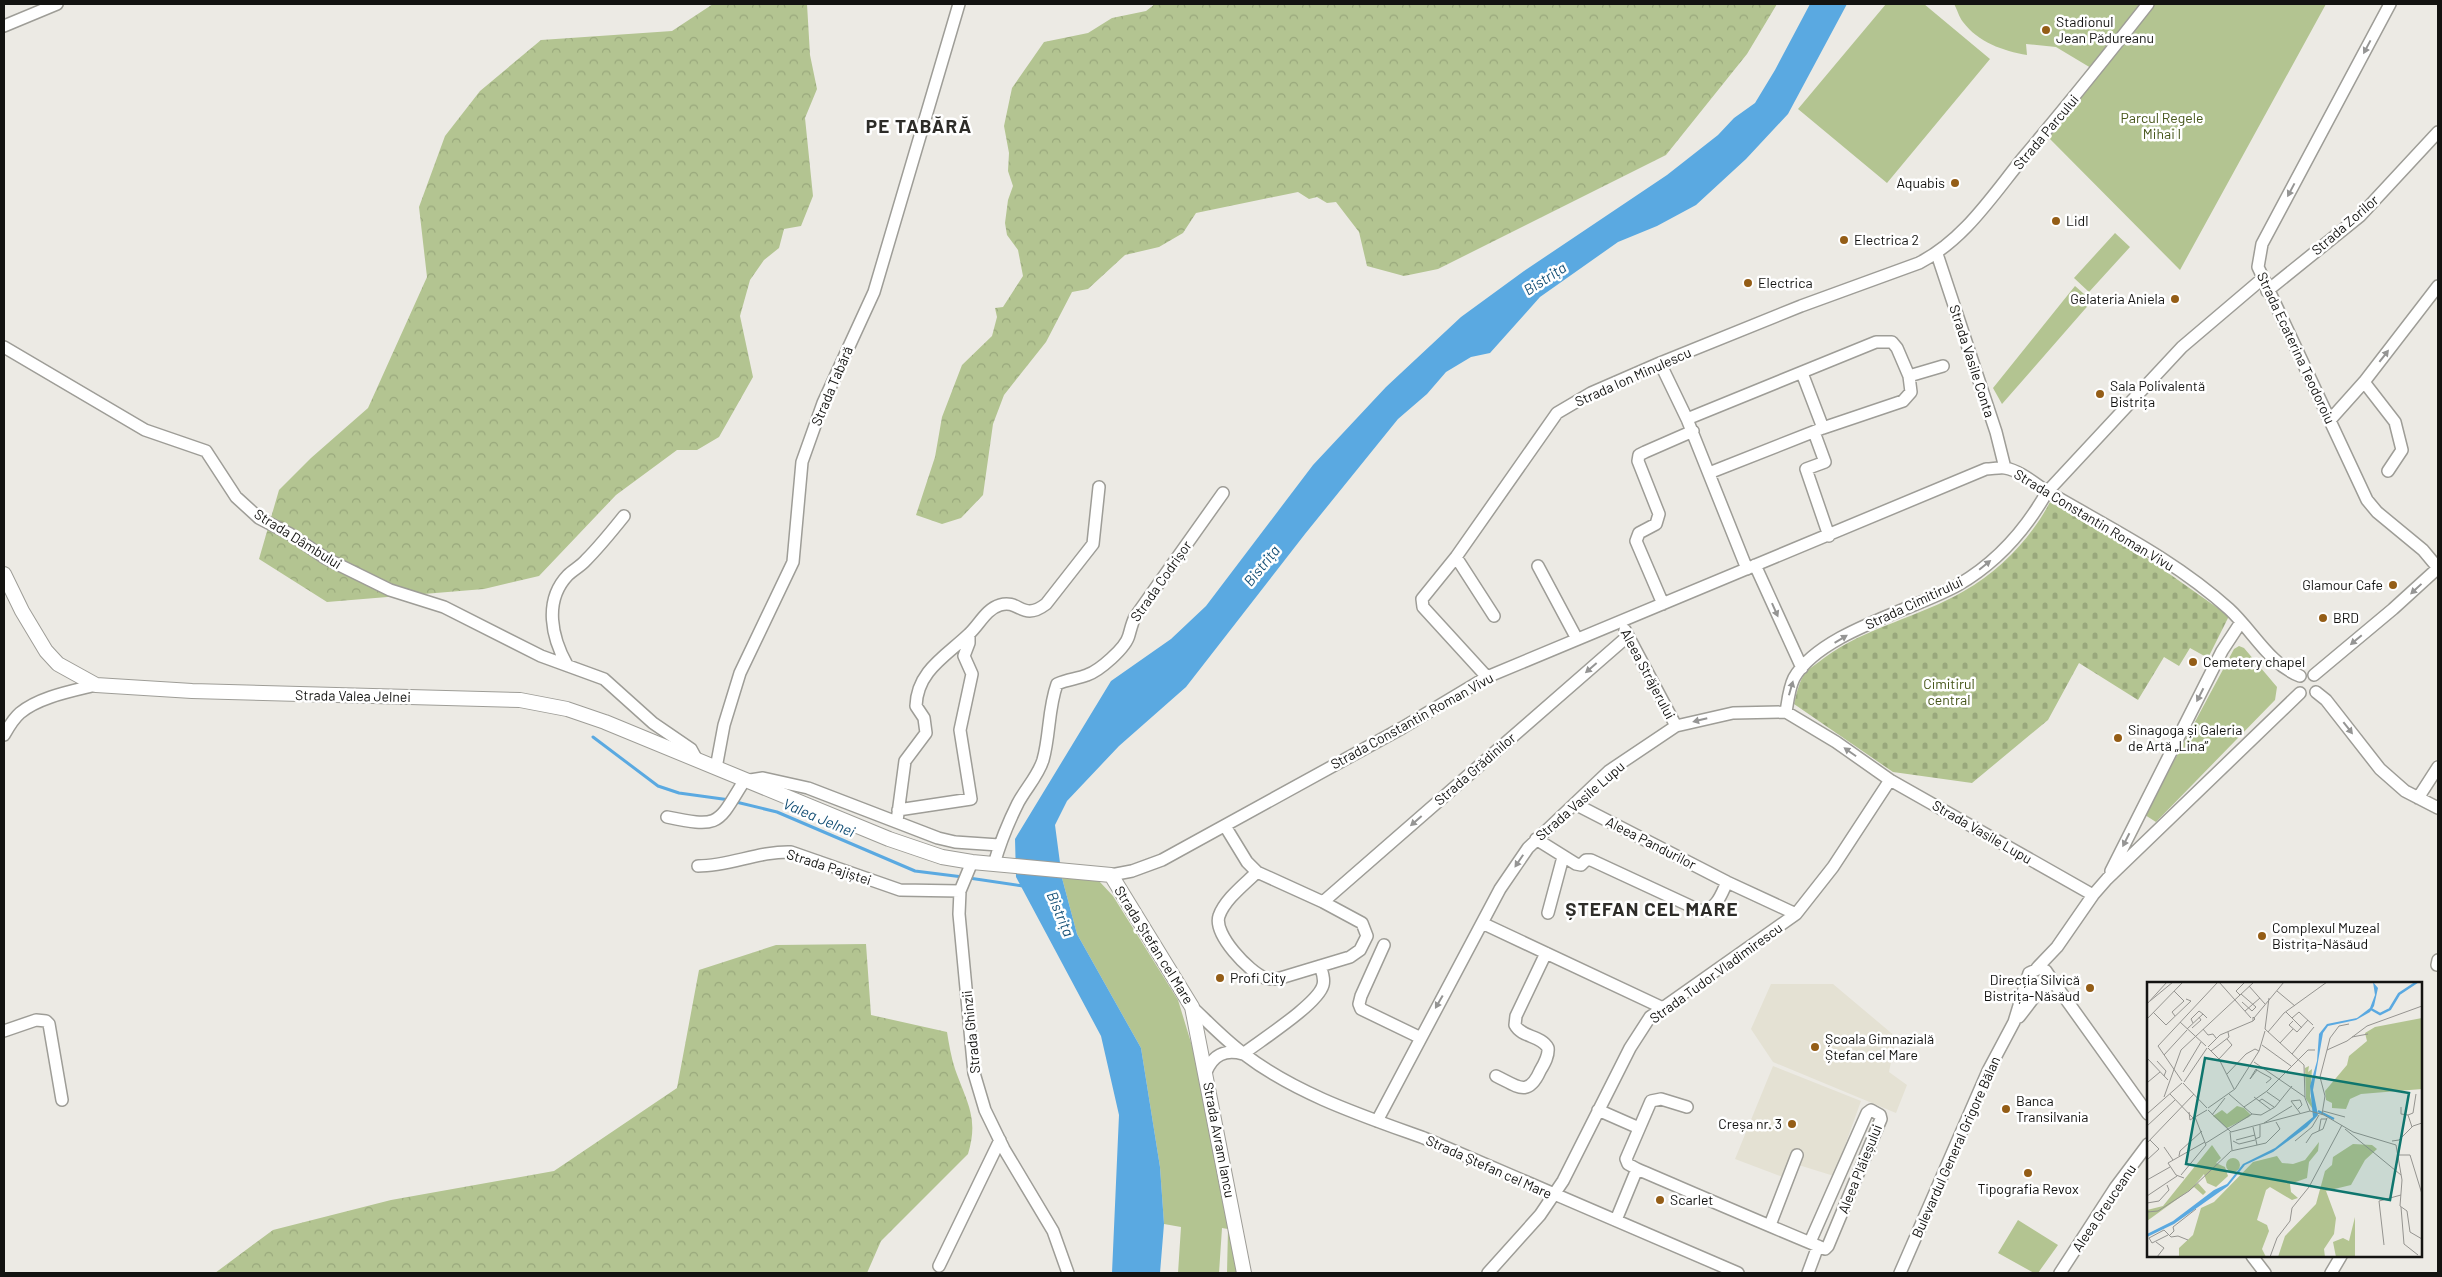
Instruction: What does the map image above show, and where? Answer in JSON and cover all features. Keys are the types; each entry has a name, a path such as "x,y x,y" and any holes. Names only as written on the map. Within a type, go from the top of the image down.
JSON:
{"main road":[{"name":"Strada Valea Jelnei","path":"4,574 22,611 46,651 58,664 96,685 192,691 520,700 567,709 889,839 971,866 994,864 1111,875"},
{"name":"Strada Ștefan cel Mare","path":"1111,875 1192,1007"},
{"name":"Strada Avram Iancu","path":"1192,1007 1244,1273"}],"street":[{"path":"4,26 57,4"},
{"name":"Strada Tabără","path":"716,768 726,718 740,673 792,562 802,462 823,403 877,283 959,4"},
{"name":"Strada Parcului","path":"1937,254 1965,229 2102,64 2148,4"},
{"name":"Strada Ecaterina Teodoroiu","path":"2390,4 2262,244 2258,267 2367,500 2377,512 2423,550 2438,568"},
{"name":"Strada Zorilor","path":"2268,291 2360,216 2438,132"},
{"name":"Strada Ion Minulescu","path":"1487,677 1423,607 1424,596 1456,557 1557,413 1591,393 1660,363 1801,306 1919,263 1937,254"},
{"name":"Strada Vasile Conta","path":"1937,254 1996,432 2005,468"},
{"name":"Strada Cimitirului","path":"1786,712 1793,680 1802,668 1838,640 1860,628 1953,588 1987,565 2008,545 2035,513 2047,492 2182,347 2262,279"},
{"path":"2330,420 2364,382 2438,286"},
{"path":"1688,419 1876,342 1886,340 1892,342 1897,348 1909,376 1911,392 1903,401 1818,430 1709,473"},
{"name":"Strada Dâmbului","path":"4,347 145,430 206,451 236,497 260,518 290,534 325,558 390,590 444,607 541,656 604,679 653,723 691,749 697,760"},
{"path":"1660,363 1688,419 1709,473 1751,567 1802,668"},
{"path":"1909,376 1943,366"},
{"path":"1802,373 1825,462 1806,469 1829,536"},
{"path":"2364,382 2395,422 2402,450 2388,471"},
{"path":"1663,604 1636,541 1639,533 1656,524 1659,514 1638,461 1639,456 1645,452 1692,432"},
{"name":"Strada Constantin Roman Vivu","path":"1111,875 1132,871 1162,860 1487,677 1986,469 2005,468 2025,477 2047,492 2148,548 2204,588 2241,622 2280,666 2300,676"},
{"path":"898,816 905,761 926,733 924,718 916,706 919,685 927,672 949,649 969,634 997,605 1010,604 1029,612 1039,609 1046,604 1094,544 1099,487"},
{"name":"Strada Codrișor","path":"994,864 999,845 1019,802 1039,771 1044,758 1052,698 1057,684 1070,678 1084,677 1098,671 1119,649 1129,636 1135,617 1223,493"},
{"path":"567,665 558,650 552,628 558,590 567,576 584,562 624,516"},
{"path":"1456,557 1494,616"},
{"path":"1538,566 1577,639"},
{"path":"2314,675 2393,609 2438,568"},
{"name":"Aleea Străjerului","path":"1621,622 1676,726"},
{"path":"2107,879 2222,651 2241,622"},
{"path":"898,816 971,798 960,730 972,674 964,656 969,643 969,634"},
{"name":"Strada Grădinilor","path":"1323,902 1628,636"},
{"path":"2307,673 2314,675 2319,683 2316,692 2308,696 2300,693 2296,685 2300,676 2307,673"},
{"path":"4,735 18,714 25,709 45,700 96,685"},
{"path":"2316,692 2326,700 2380,769 2405,791 2438,808"},
{"path":"2057,948 2049,975 2048,986 2041,990 2033,990 2027,982 2029,973 2037,968 2057,948 2093,895 2107,879 2300,693"},
{"name":"Strada Vasile Lupu","path":"1377,1121 1500,889 1536,839 1609,771 1676,726 1733,712 1786,712 1836,742 1890,780 2093,895"},
{"path":"2418,798 2438,768"},
{"path":"667,817 706,823 716,820 725,812 744,780 763,778 808,788 898,816 955,842 999,845"},
{"name":"Strada Tudor Vladimirescu","path":"1488,1273 1540,1215 1553,1195 1635,1040 1650,1017 1796,914 1829,873 1890,780"},
{"name":"Aleea Pandurilor","path":"1575,804 1727,882 1796,914"},
{"path":"1225,826 1247,862 1257,872 1323,902 1362,923 1367,936 1360,950 1350,957 1277,979 1266,978 1254,971 1223,939 1219,928 1219,917 1223,908 1257,872"},
{"path":"1536,839 1578,865 1591,860 1701,911 1716,905 1727,882"},
{"name":"Strada Pajiștei","path":"698,866 716,866 777,851 791,852 900,890 961,888"},
{"path":"1548,912 1563,857"},
{"name":"Strada Ghinzii","path":"971,866 961,888 959,914 974,1073 985,1110 1000,1140 1053,1231 1068,1273"},
{"path":"1482,922 1662,1008"},
{"path":"1384,945 1359,1004 1361,1009 1420,1038"},
{"path":"1496,1076 1521,1087 1529,1087 1535,1082 1547,1058 1548,1048 1544,1042 1520,1032 1515,1025 1516,1016 1546,953"},
{"path":"1206,1072 1209,1063 1216,1056 1224,1052 1244,1054 1319,994 1324,976 1320,966"},
{"path":"2037,968 2043,969 2049,975 2147,1113"},
{"name":"Bulevardul General Grigore Bălan","path":"1900,1273 1988,1071 2014,1022 2027,982"},
{"path":"2041,990 2072,1009"},
{"name":"Bulevardul General Grigore Bălan","path":"2014,1022 2041,990"},
{"name":"Strada Ștefan cel Mare","path":"1192,1007 1244,1054 1293,1085 1377,1121 1424,1138 1738,1273"},
{"path":"4,1031 36,1020 46,1021 49,1024 62,1100"},
{"path":"1687,1107 1661,1099 1654,1099 1648,1105 1626,1159 1628,1164 1637,1170 1814,1244"},
{"path":"1598,1110 1639,1128"},
{"name":"Aleea Plăieșului","path":"1808,1273 1814,1244 1867,1113 1871,1110 1877,1112 1881,1119 1828,1246 1826,1249 1814,1244"},
{"path":"939,1266 1000,1140"},
{"name":"Aleea Greuceanu","path":"2060,1273 2115,1188 2147,1145"},
{"path":"1770,1225 1797,1155"},
{"path":"1616,1220 1637,1170"},
{"path":"2253,1257 2265,1273"},
{"path":"2331,1273 2341,1257"}],"shaded area":[{"path":"1771,984 1833,984 1896,1037 1889,1072 1907,1085 1896,1113 1773,1062 1751,1029"},
{"path":"1773,1066 1861,1101 1834,1176 1789,1162 1783,1177 1735,1159"}],"green space":[{"path":"713,4 807,4 810,55 817,89 805,118 813,196 801,226 784,229 779,248 764,260 750,280 740,316 753,377 719,437 697,450 677,450 616,495 539,576 484,589 327,602 259,559 279,490 311,458 368,408 427,277 419,207 445,136 480,91 541,40 672,31"},
{"path":"1155,4 1777,4 1747,54 1666,155 1438,269 1404,276 1367,266 1359,232 1336,202 1327,203 1317,197 1309,199 1298,192 1196,213 1183,233 1159,247 1125,255 1088,289 1072,292 1046,342 1004,395 993,424 983,495 961,518 942,524 916,515 935,457 942,417 962,365 992,336 997,317 995,308 1003,307 1023,276 1018,250 1007,235 1005,223 1008,200 1013,186 1008,171 1009,153 1004,126 1012,88 1044,42 1088,33 1112,18 1146,11"},
{"path":"1886,4 1924,4 1990,59 1887,183 1798,109"},
{"name":"Stadionul Jean Pădureanu","path":"1954,4 2141,4 2091,68 2056,47 2026,44 2027,55 2009,51 1992,44 1969,29"},
{"name":"Parcul Regele Mihai I","path":"2150,4 2326,4 2180,270 2048,137"},
{"path":"2115,233 2130,247 2089,292 2074,278"},
{"path":"2075,286 2092,301 2002,404 1993,388"},
{"name":"Cimitirul central","path":"2050,502 2144,556 2229,616 2208,658 2190,648 2179,666 2164,657 2138,700 2079,663 2048,720 1972,783 1893,772 1794,704 1798,687 1808,670 1840,647 1947,600 1990,574 2024,541"},
{"path":"2239,646 2244,648 2277,687 2275,700 2156,822 2145,815 2234,649"},
{"path":"1062,878 1099,881 1113,896 1178,1000 1196,1059 1238,1273 1227,1273 1228,1229 1222,1228 1219,1273 1178,1273 1181,1227 1164,1224 1160,1167 1141,1048 1077,934"},
{"path":"866,944 871,1015 947,1032 950,1050 972,1120 968,1154 881,1241 867,1273 215,1273 273,1230 391,1200 554,1171 677,1088 699,970 776,945"},
{"path":"2018,1220 2058,1245 2038,1273 2034,1273 1998,1253"}],"water":[{"name":"Bistrița","path":"1810,4 1847,4 1788,114 1746,159 1696,205 1657,226 1618,242 1540,297 1490,353 1471,357 1446,372 1427,394 1398,419 1305,534 1186,687 1119,746 1067,801 1055,825 1062,878 1077,934 1141,1048 1160,1167 1164,1224 1160,1273 1112,1273 1119,1115 1101,1036 1016,877 1015,839 1111,681 1171,639 1206,606 1313,465 1386,387 1461,317 1524,271 1667,175 1718,135 1734,118 1755,103"}],"waterway":[{"name":"Valea Jelnei","path":"593,737 658,786 679,793 730,800"},
{"name":"Valea Jelnei","path":"736,802 777,812 915,871 963,877"},
{"name":"Valea Jelnei","path":"969,878 1023,886"}],"place":[{"name":"Stadionul Jean Pădureanu","path":"2046,30"},
{"name":"Aquabis","path":"1955,183"},
{"name":"Lidl","path":"2056,221"},
{"name":"Electrica 2","path":"1844,240"},
{"name":"Electrica","path":"1748,283"},
{"name":"Gelateria Aniela","path":"2175,299"},
{"name":"Sala Polivalentă Bistrița","path":"2100,394"},
{"name":"Glamour Cafe","path":"2393,585"},
{"name":"BRD","path":"2323,618"},
{"name":"Cemetery chapel","path":"2193,662"},
{"name":"Sinagoga și Galeria de Artă „Lina”","path":"2118,738"},
{"name":"Complexul Muzeal Bistrița-Năsăud","path":"2262,936"},
{"name":"Profi City","path":"1220,978"},
{"name":"Direcția Silvică Bistrița-Năsăud","path":"2090,988"},
{"name":"Școala Gimnazială Ștefan cel Mare","path":"1815,1047"},
{"name":"Banca Transilvania","path":"2006,1109"},
{"name":"Creșa nr. 3","path":"1792,1124"},
{"name":"Tipografia Revox","path":"2028,1173"},
{"name":"Scarlet","path":"1660,1200"}],"district":[{"name":"PE TABĂRĂ","path":"919,126"},
{"name":"ȘTEFAN CEL MARE","path":"1652,909"}]}
